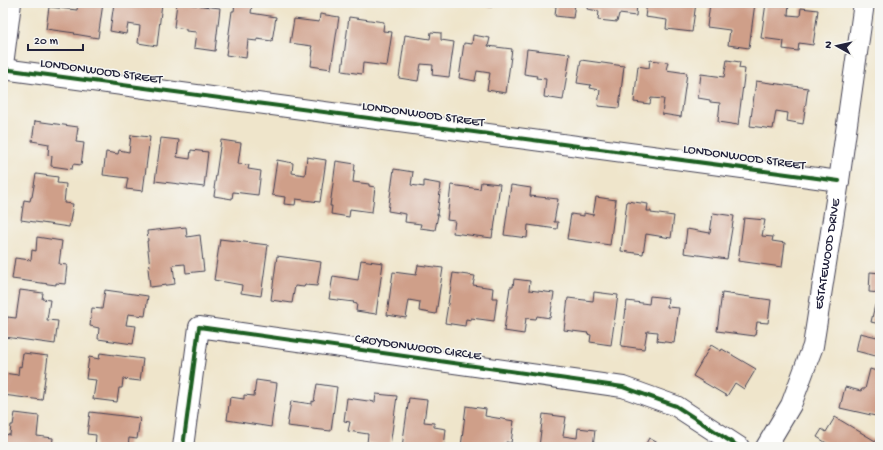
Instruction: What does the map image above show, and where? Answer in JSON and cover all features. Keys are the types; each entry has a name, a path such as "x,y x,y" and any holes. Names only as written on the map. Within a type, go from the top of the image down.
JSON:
{"street":[{"path":"3,65 11,3"},
{"name":"ESTATEWOOD DRIVE","path":"766,447 791,405 813,346 839,181 864,3"},
{"name":"LONDONWOOD STREET","path":"3,68 839,181"},
{"name":"CROYDONWOOD CIRCLE","path":"183,447 199,327 623,388 676,406 740,447"}],"building":[{"path":"78,3 103,3 98,38 46,29 49,7 77,10"},
{"path":"114,3 162,3 157,46 138,43 140,26 128,24 126,34 110,31"},
{"path":"177,3 220,8 215,51 194,48 196,32 186,31 186,29 174,27"},
{"path":"235,3 252,5 251,13 276,17 272,41 257,39 257,41 248,40 246,58 226,55 232,11 234,11"},
{"path":"477,3 493,3 492,7 477,5"},
{"path":"542,3 575,3 573,18 555,16 556,6"},
{"path":"588,3 637,3 636,16 619,14 617,22 598,20 599,11 587,9"},
{"path":"647,3 696,3 692,32 666,29 667,20 645,17"},
{"path":"710,3 755,3 749,48 728,45 730,30 707,27"},
{"path":"766,3 789,3 788,15 800,16 801,8 818,10 813,45 799,43 798,51 783,49 784,41 761,38"},
{"path":"320,14 339,17 331,69 311,66 312,46 290,43 294,19 319,22"},
{"path":"349,17 384,22 383,31 392,32 387,66 363,63 362,74 342,71"},
{"path":"431,32 441,33 441,40 454,42 449,77 432,75 433,65 421,64 418,81 399,78 405,35 430,39"},
{"path":"473,35 490,38 488,46 512,49 506,93 487,90 490,73 477,71 475,81 459,78 464,43 472,44"},
{"path":"527,49 570,54 563,100 544,97 546,79 536,78 537,76 524,74"},
{"path":"581,60 624,66 619,108 598,106 600,90 590,88 591,85 577,83"},
{"path":"650,60 668,62 666,70 687,73 681,117 662,114 664,99 651,98 650,104 634,102 638,66 649,68"},
{"path":"727,60 740,62 739,68 745,69 738,125 718,122 720,103 710,102 710,100 698,98 701,74 724,77"},
{"path":"756,81 808,88 803,124 787,121 788,113 776,111 773,129 750,126"},
{"path":"35,121 78,127 76,142 84,143 81,165 73,164 72,169 51,166 52,156 48,155 49,144 32,141"},
{"path":"131,135 150,137 143,191 126,189 128,178 103,175 106,152 118,154 119,150 129,152"},
{"path":"161,138 179,140 177,157 190,159 191,150 208,152 204,187 155,181"},
{"path":"221,140 241,143 238,164 249,165 248,169 261,171 258,195 233,192 232,199 214,196"},
{"path":"307,157 326,160 320,202 296,199 295,205 284,204 285,197 272,195 277,160 293,163 292,173 305,175"},
{"path":"336,161 355,164 353,182 369,184 369,186 375,187 372,212 350,209 349,217 331,214 332,206 330,206"},
{"path":"394,169 413,172 411,185 424,187 424,181 441,184 435,230 420,228 421,224 405,222 406,214 388,211"},
{"path":"36,174 58,177 57,183 66,184 64,203 73,204 69,227 21,220 24,200 30,201 32,197"},
{"path":"481,182 500,184 492,238 453,233 455,221 447,220 451,185 480,189"},
{"path":"511,185 531,188 530,196 558,199 554,222 558,222 557,229 528,225 527,238 504,235"},
{"path":"596,197 616,200 610,245 567,239 571,214 584,216 584,213 593,215"},
{"path":"627,201 648,204 647,211 651,211 651,213 674,216 671,238 646,234 643,254 621,251"},
{"path":"713,213 734,216 727,259 684,253 687,229 710,233"},
{"path":"744,218 765,220 762,236 773,237 772,241 785,243 782,267 738,261"},
{"path":"186,227 187,237 200,235 204,271 186,273 185,264 173,265 175,284 150,287 147,231"},
{"path":"37,237 62,241 59,264 67,265 65,284 56,283 56,285 12,279 15,258 31,260 32,250 36,251"},
{"path":"220,239 268,245 261,296 241,293 242,285 214,280"},
{"path":"277,256 321,262 317,286 295,286 292,303 271,300"},
{"path":"361,260 383,263 376,314 356,311 357,304 353,303 354,302 329,299 333,276 358,280"},
{"path":"418,265 443,268 436,314 419,311 420,302 409,300 406,318 387,315 393,272 416,275"},
{"path":"870,272 880,273 880,293 869,292"},
{"path":"453,273 475,276 473,285 493,288 492,298 497,298 494,321 471,318 471,320 466,319 465,326 445,323"},
{"path":"514,279 530,281 529,290 554,293 550,318 537,316 536,319 526,318 524,334 504,331 510,287 513,287"},
{"path":"20,290 43,293 42,299 50,300 47,320 58,321 55,344 5,337 7,317 16,318"},
{"path":"105,290 148,296 145,316 128,314 126,325 136,326 133,344 98,339 99,328 90,326 92,308 102,309"},
{"path":"594,292 618,295 611,345 590,342 591,335 587,334 588,333 564,330 568,298 593,301"},
{"path":"722,293 771,300 768,323 757,322 755,336 717,331"},
{"path":"650,296 668,298 667,307 679,308 674,343 657,341 658,332 647,331 644,349 621,346 627,301 649,304"},
{"path":"875,305 880,306 880,324 871,322"},
{"path":"879,328 880,357 856,351 860,333 877,337"},
{"path":"711,345 721,351 722,349 756,369 744,389 735,383 727,396 693,376"},
{"path":"23,353 48,356 42,400 3,395 3,373 18,375"},
{"path":"100,353 143,359 140,381 123,379 122,388 119,388 117,402 93,399 96,380 86,379 89,357 99,359"},
{"path":"870,369 880,372 880,417 840,408 845,387 861,391 862,389 865,389"},
{"path":"256,380 277,383 271,427 227,420 230,397 244,399 244,395 254,396"},
{"path":"317,384 337,387 331,431 287,426 291,401 312,404 312,401 314,402"},
{"path":"376,394 397,396 390,446 367,443 368,434 348,431 350,422 344,421 347,398 375,402"},
{"path":"409,398 427,400 424,422 434,423 434,427 446,429 444,447 416,445 416,447 402,447"},
{"path":"466,406 486,409 485,416 514,421 511,443 506,442 505,447 461,447"},
{"path":"90,412 140,418 137,439 129,438 128,447 95,447 96,435 87,434"},
{"path":"15,413 39,416 37,436 53,438 52,447 3,447 3,434 10,435 11,425 13,425"},
{"path":"543,414 566,417 563,436 577,438 578,428 595,430 593,447 539,447"},
{"path":"835,417 877,442 875,447 827,447 828,444 817,437 822,429 826,432"},
{"path":"649,438 665,447 644,447"}],"cycle path":[{"path":"3,69 839,181"},
{"path":"183,447 199,327 623,387 676,406 739,447"}]}
